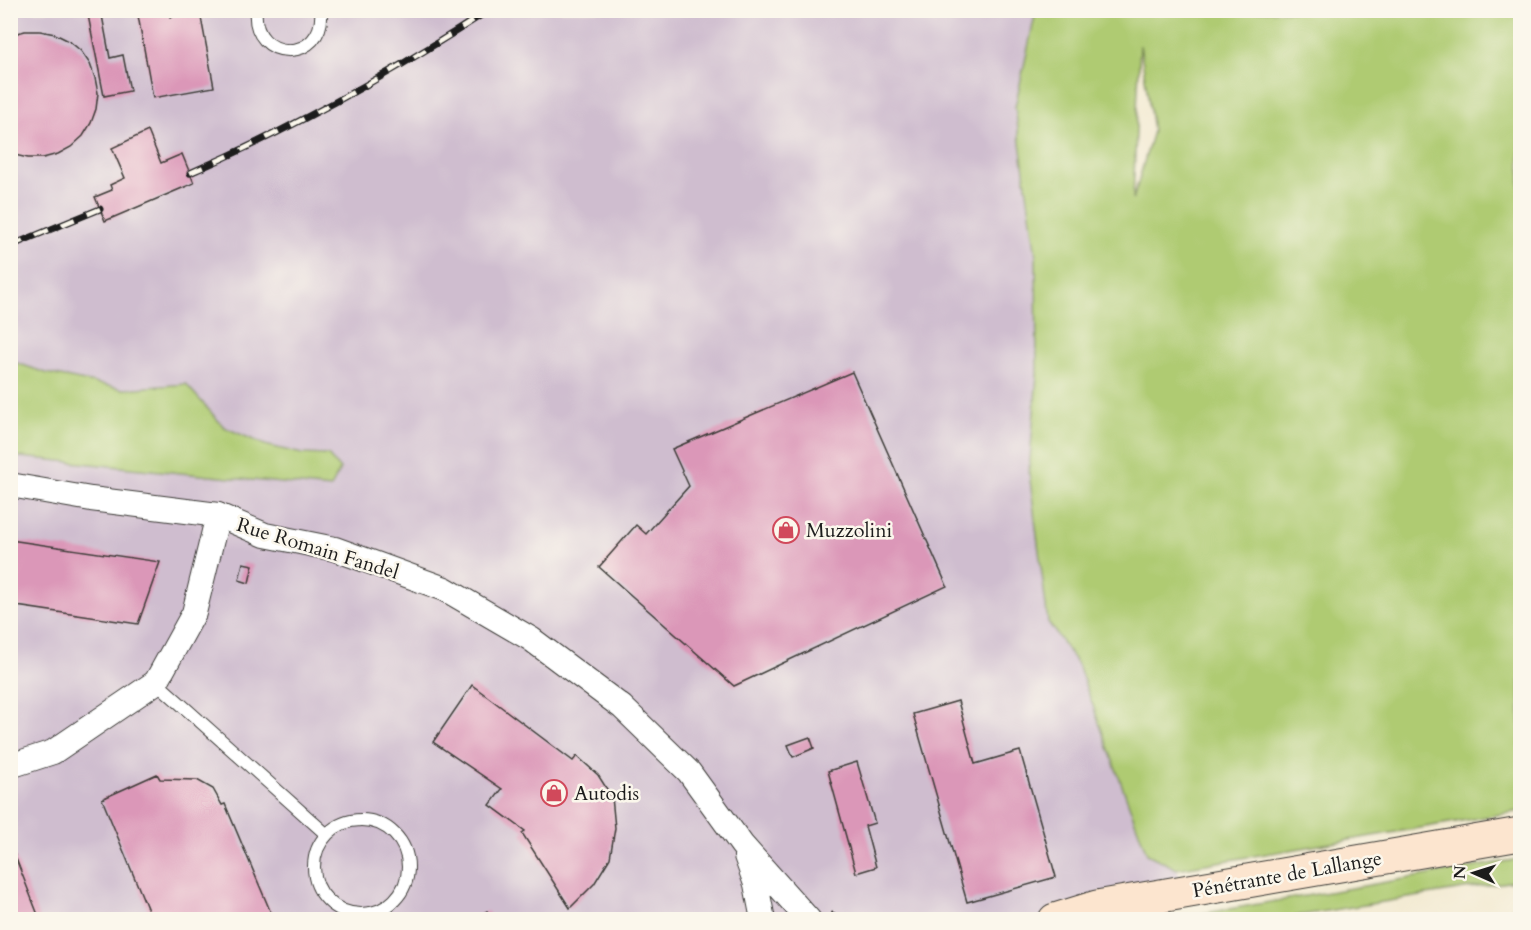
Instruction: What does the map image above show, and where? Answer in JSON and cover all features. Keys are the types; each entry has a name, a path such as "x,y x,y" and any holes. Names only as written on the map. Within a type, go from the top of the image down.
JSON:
{"main road":[{"name":"Pénétrante de Lallange","path":"1055,920 1119,903 1521,834"}],"street":[{"name":"Rue Romain Fandel","path":"10,485 91,499 218,515 265,535 335,549 445,589 531,639 622,706 689,772 742,845 819,915"},
{"path":"10,766 54,752 156,682 194,613 218,515"},
{"name":"Rue Romain Fandel","path":"742,845 756,884 763,920"}],"lane":[{"path":"256,10 257,30 271,46 282,50 304,47 313,40 319,30 321,10"},
{"path":"156,682 326,834"},
{"path":"354,820 370,820 385,826 397,836 405,849 409,864 408,880 401,894 390,906 376,913 360,915 345,913 331,905 321,893 315,878 314,863 318,848 326,834 339,825 354,820"}],"path":[{"path":"819,915 844,920"}],"shaded area":[{"path":"10,11 1036,11 1015,107 1036,256 1037,375 1029,472 1048,622 1078,665 1147,854 1177,869 1185,892 1055,920 11,919"}],"green space":[{"path":"1036,11 1520,11 1520,811 1177,869 1147,854 1078,665 1048,622 1029,472 1037,375 1036,256 1015,107","holes":["1140,45 1153,131 1133,200"]},
{"path":"11,361 46,373 123,389 186,384 224,427 265,445 302,454 328,455 340,469 331,488 11,456"},
{"path":"1520,859 1520,880 1277,919 1171,919"}],"building":[{"path":"87,10 101,10 110,58 123,55 130,91 104,96"},
{"path":"137,10 168,10 170,17 200,12 214,87 153,98"},
{"path":"25,31 55,34 69,41 81,51 90,64 98,93 96,109 83,136 71,147 43,158 28,158 10,154 10,35"},
{"path":"148,131 161,163 182,154 194,183 105,221 95,197 112,190 110,185 125,178 112,148"},
{"name":"Muzzolini","path":"852,372 947,586 734,686 599,567 636,525 646,534 689,486 672,449"},
{"path":"10,540 160,562 138,624 10,605"},
{"path":"243,563 253,565 249,583 239,580"},
{"name":"Autodis","path":"472,685 573,761 577,756 598,775 612,797 615,828 610,858 594,884 570,908 522,833 525,831 490,805 502,789 433,742"},
{"path":"958,701 975,764 1020,751 1056,877 967,902 913,714"},
{"path":"810,737 814,748 793,757 788,745"},
{"path":"857,762 875,823 865,826 876,867 856,873 828,771"},
{"path":"157,774 160,779 197,780 213,789 222,805 225,804 274,920 152,920 102,799"},
{"path":"11,846 40,920 10,920"},
{"path":"487,911 493,920 472,920"},
{"path":"1520,915 1520,920 1486,920 1486,918"}],"railway":[{"path":"190,173 229,156 343,98 489,10"},
{"path":"10,246 100,209"}],"place":[{"name":"Muzzolini","path":"786,530"},
{"name":"Autodis","path":"554,793"}]}
